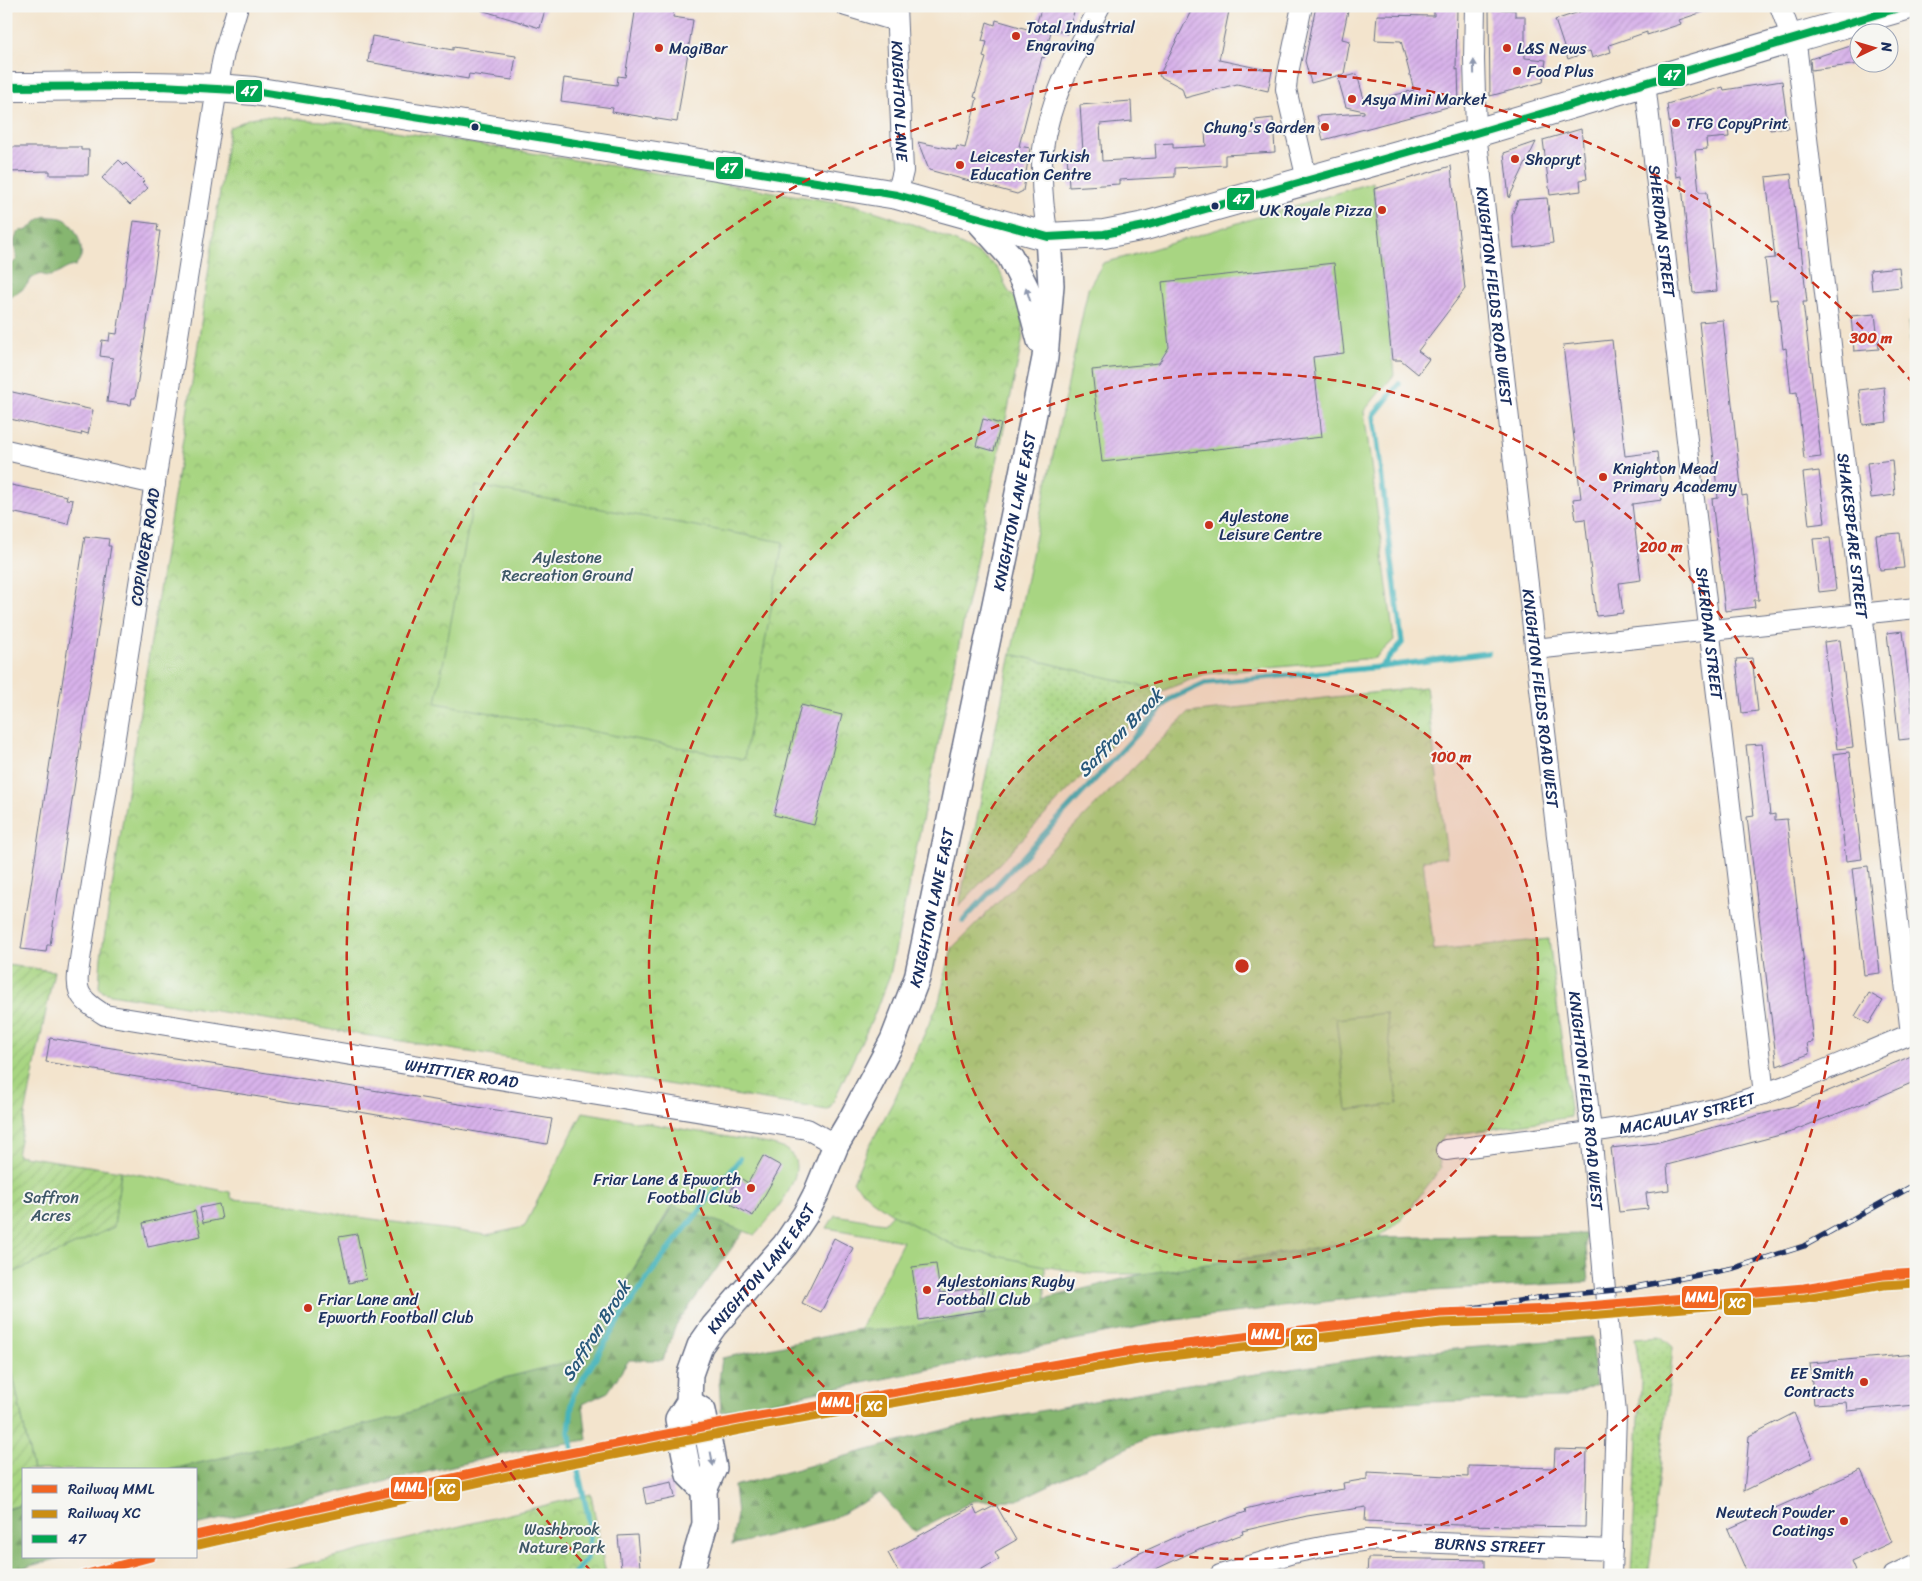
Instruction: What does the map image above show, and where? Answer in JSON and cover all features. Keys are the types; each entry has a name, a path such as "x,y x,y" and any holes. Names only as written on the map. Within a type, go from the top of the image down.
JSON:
{"main road":[{"path":"6,87 217,88 259,92 897,194 1048,237 1104,234 1145,226 1476,133 1906,6"}],"street":[{"name":"COPINGER ROAD","path":"88,1005 79,993 77,981 217,88 224,53 238,6"},
{"path":"846,6 896,14"},
{"path":"1048,237 1042,207 1043,149 1051,114 1067,74 1100,6"},
{"path":"1302,6 1286,89 1307,180"},
{"name":"KNIGHTON FIELDS ROAD WEST","path":"1475,6 1476,133 1591,1131 1616,1414 1611,1575"},
{"name":"SHAKESPEARE STREET","path":"1780,6 1797,52 1913,1033"},
{"name":"KNIGHTON LANE","path":"896,14 903,172 897,194"},
{"name":"SHERIDAN STREET","path":"1645,83 1764,1094"},
{"name":"KNIGHTON LANE EAST","path":"974,216 1010,256 1026,288 1045,358"},
{"name":"KNIGHTON LANE EAST","path":"690,1575 706,1524 704,1490 689,1475 678,1419 689,1402 690,1374 700,1346 714,1326 792,1236 816,1194 836,1144 852,1118 893,1040 917,978 1045,358 1051,285 1048,237"},
{"path":"6,450 155,484"},
{"path":"1535,649 1916,608"},
{"name":"WHITTIER ROAD","path":"88,1005 105,1015 807,1129 836,1144"},
{"name":"MACAULAY STREET","path":"1446,1150 1591,1131 1679,1117 1764,1094 1913,1033"},
{"name":"BURNS STREET","path":"1220,1575 1293,1553 1368,1540 1612,1550"},
{"path":"1893,1575 1916,1564"}],"green space":[{"name":"Aylestone Recreation Ground","path":"264,116 345,123 855,205 933,232 975,252 990,262 1000,272 1007,289 1020,304 1023,321 1022,342 890,975 872,1020 830,1108 827,1110 111,994 103,992 99,987 101,957 197,351 229,128 250,118"},
{"name":"Aylestone Leisure Centre","path":"1373,182 1394,375 1364,411 1394,640 1375,658 1205,674 1162,691 1011,654 1088,289 1103,263"},
{"path":"46,216 63,219 69,223 78,236 81,247 80,259 75,266 54,275 46,276 41,274 30,279 21,291 6,298 6,261 12,264 17,259 15,238 19,232 27,230"},
{"path":"1916,320 1916,390 1908,322"},
{"path":"476,486 783,542 744,759 436,703"},
{"path":"1011,654 1162,691 959,906"},
{"path":"1426,687 1447,857 1423,860 1434,950 1549,939 1571,1117 1444,1136 1437,1151 1441,1168 1402,1219 1378,1238 1142,1274 1090,1274 1031,1264 959,1248 892,1214 871,1199 853,1182 864,1156 895,1098 939,1002 952,948 1188,713"},
{"name":"Saffron Acres","path":"6,965 54,971 17,1155 121,1171 114,1227 6,1276"},
{"path":"1386,1013 1398,1104 1347,1110 1336,1019"},
{"name":"Friar Lane and Epworth Football Club","path":"583,1112 769,1144 788,1151 795,1160 796,1170 793,1182 778,1207 755,1235 672,1205 579,1359 500,1379 397,1417 177,1468 33,1468 6,1341 6,1276 114,1227 121,1171 230,1192 232,1199 284,1203 351,1216 487,1235 524,1227"},
{"path":"673,1205 744,1231 676,1325 663,1360 629,1360 608,1392 583,1404 587,1440 522,1450 198,1525 198,1468 177,1468 397,1417 500,1379 579,1359"},
{"path":"892,1214 959,1248 1045,1266 1045,1303 889,1330 860,1329 903,1241 827,1228 835,1215 884,1223"},
{"path":"1585,1234 1589,1282 1397,1293 1167,1321 721,1412 719,1380 722,1358 860,1329 969,1318 1142,1274 1378,1238"},
{"path":"1660,1336 1673,1347 1652,1547 1648,1575 1631,1575 1641,1380 1635,1338"},
{"path":"1593,1337 1595,1385 1563,1398 1365,1404 1248,1420 1147,1438 1018,1500 973,1501 914,1532 880,1493 832,1519 732,1545 737,1514 734,1486 958,1426 1181,1385 1387,1355"},
{"path":"6,1341 33,1468 22,1468 22,1505 6,1509"},
{"name":"Washbrook Nature Park","path":"591,1494 606,1575 261,1575"},
{"path":"22,1505 22,1558 61,1558 6,1572 6,1510"}],"building":[{"path":"481,6 546,6 540,28 481,10"},
{"name":"MagiBar","path":"636,6 675,6 673,17 693,20 677,122 612,112 613,108 561,101 564,78 617,85 618,76 625,77"},
{"path":"1042,6 1076,6 1067,34 1052,28 1044,58 1042,57 1019,146 1030,148 1023,191 1017,194 929,170 918,142 956,150 957,146 965,148 977,98 974,97 986,58 983,57 987,42 982,41 987,22 995,25 996,20 1034,31"},
{"path":"1207,6 1230,6 1219,60 1272,71 1268,91 1237,84 1185,98 1182,88 1159,76 1193,7 1206,10"},
{"path":"1316,6 1349,6 1342,39 1350,41 1344,74 1311,83 1305,61"},
{"path":"1434,6 1457,6 1456,70 1458,69 1459,104 1323,140 1317,116 1364,113 1364,111 1346,107 1338,79 1357,74 1365,103 1414,90 1401,41 1375,40 1377,15 1434,16"},
{"path":"1597,6 1711,6 1712,9 1679,20 1681,24 1647,35 1647,32 1609,45 1611,52 1592,58 1590,51 1568,59 1555,20"},
{"path":"1489,9 1515,10 1515,16 1525,16 1525,58 1546,60 1543,82 1490,96"},
{"path":"372,36 453,50 453,47 516,56 512,80 469,74 468,79 368,62"},
{"path":"1850,46 1850,65 1811,70 1810,59"},
{"path":"1782,81 1788,128 1770,130 1769,121 1728,128 1729,137 1706,139 1707,149 1695,150 1699,192 1707,192 1717,291 1693,293 1681,176 1676,177 1667,104 1723,87 1724,90"},
{"path":"1131,101 1132,121 1100,124 1102,161 1156,158 1155,144 1173,143 1173,148 1206,146 1205,132 1223,131 1224,135 1256,133 1255,120 1273,118 1275,152 1225,155 1225,165 1175,168 1175,177 1119,180 1119,184 1069,187 1067,154 1083,152 1080,105"},
{"path":"1581,129 1587,179 1580,180 1581,191 1550,195 1543,140"},
{"name":"Shopryt","path":"1536,142 1509,198 1504,153"},
{"path":"6,147 81,147 81,150 89,150 88,175 50,175 50,171 6,172"},
{"path":"119,160 124,165 126,163 144,181 142,183 148,188 130,205 102,178"},
{"path":"1451,166 1465,289 1418,351 1429,359 1418,374 1401,360 1392,360 1374,189"},
{"path":"1791,174 1807,302 1803,302 1821,457 1804,459 1797,392 1791,393 1786,348 1783,349 1777,299 1770,300 1765,259 1775,258 1766,177"},
{"path":"1547,198 1553,243 1514,248 1512,215 1518,200"},
{"path":"134,221 158,224 157,231 160,231 135,398 132,398 131,405 107,402 113,358 100,356 102,340 109,341 110,333 117,334"},
{"path":"1334,263 1344,353 1313,357 1322,437 1102,462 1092,370 1159,363 1169,347 1162,282"},
{"path":"1899,267 1901,287 1872,290 1870,270"},
{"path":"1875,314 1879,349 1854,351 1851,316"},
{"path":"1723,320 1742,496 1747,495 1759,600 1754,600 1755,607 1725,611 1712,499 1718,498 1699,322"},
{"path":"1612,340 1625,456 1657,452 1662,500 1632,504 1641,580 1619,583 1623,613 1596,616 1585,519 1576,520 1573,499 1581,498 1563,345"},
{"path":"1884,387 1887,422 1863,425 1859,390"},
{"path":"8,391 93,410 88,434 82,432 81,435 10,419 10,416 6,416"},
{"path":"983,419 1001,424 994,451 976,446"},
{"path":"1892,460 1895,495 1871,498 1867,463"},
{"path":"1819,471 1825,523 1809,525 1803,473"},
{"path":"6,484 67,496 66,499 73,500 68,524 6,511"},
{"path":"1900,533 1904,568 1880,570 1876,535"},
{"path":"85,536 109,539 108,546 111,546 50,945 47,945 46,952 21,949"},
{"path":"1830,538 1836,590 1819,592 1813,539"},
{"path":"1903,631 1912,712 1916,711 1916,738 1899,740 1887,633"},
{"path":"1840,640 1853,747 1837,749 1824,642"},
{"path":"1752,658 1758,711 1742,713 1736,659"},
{"path":"801,705 842,715 814,825 774,815"},
{"path":"1762,744 1770,815 1775,814 1775,820 1787,819 1813,1042 1807,1043 1809,1054 1777,1066 1747,817 1754,816 1746,745"},
{"path":"1849,752 1862,859 1846,861 1833,754"},
{"path":"1868,866 1880,973 1864,975 1852,868"},
{"path":"1869,993 1883,1001 1869,1024 1855,1016"},
{"path":"50,1038 552,1119 547,1144 46,1062"},
{"path":"1916,1054 1916,1081 1795,1131 1667,1165 1669,1190 1646,1193 1648,1209 1619,1212 1611,1148 1655,1143 1793,1106"},
{"name":"Friar Lane & Epworth Football Club","path":"763,1156 781,1166 753,1216 731,1204 736,1196 730,1192 739,1177 748,1183"},
{"path":"219,1204 222,1219 203,1223 200,1208"},
{"path":"195,1211 201,1236 148,1247 143,1223"},
{"path":"357,1234 366,1279 349,1283 339,1237"},
{"path":"834,1238 853,1248 821,1312 802,1303"},
{"name":"Aylestonians Rugby Football Club","path":"936,1264 940,1293 982,1287 985,1310 919,1320 912,1267"},
{"name":"EE Smith Contracts","path":"1916,1354 1916,1405 1847,1411 1846,1402 1814,1404 1810,1363"},
{"path":"1794,1413 1813,1457 1744,1491 1749,1436"},
{"path":"1555,1449 1587,1450 1585,1527 1365,1521 1366,1507 1307,1516 1242,1531 1243,1534 1201,1548 1143,1575 1100,1575 1138,1554 1185,1533 1246,1512 1245,1509 1304,1495 1344,1489 1343,1483 1367,1479 1367,1472 1468,1477 1468,1466 1554,1468"},
{"path":"1861,1470 1892,1542 1851,1561 1857,1575 1748,1575 1728,1529"},
{"path":"672,1482 675,1498 646,1504 643,1488"},
{"path":"996,1505 1016,1540 995,1552 999,1559 972,1575 900,1575 888,1553 973,1506 977,1515"},
{"path":"637,1535 640,1567 621,1569 618,1536"},
{"path":"1368,1558 1485,1560 1485,1575 1367,1575"}],"waterway":[{"name":"Saffron Brook","path":"963,921 1170,699 1205,683 1381,667 1402,643 1374,415 1399,384"},
{"name":"Saffron Brook","path":"1381,667 1488,653"},
{"name":"Saffron Brook","path":"573,1575 587,1559 590,1538 588,1515 569,1432 573,1395 622,1315 658,1263 740,1159"}],"railway":[{"path":"1440,1313 1551,1296 1625,1289 1734,1268 1804,1246 1916,1184"}],"rail line":[{"name":"MML","path":"198,1535 524,1462 748,1418 1137,1350 1440,1313 1552,1309 1804,1288 1883,1275 1916,1273"},
{"name":"XC","path":"198,1545 526,1472 750,1428 1138,1360 1441,1323 1553,1319 1805,1298 1884,1285 1916,1283"},
{"name":"MML","path":"83,1575 147,1558"}],"transit line":[{"name":"47","path":"6,87 161,86 254,91 897,195 1048,237 1104,234 1145,226 1476,133 1905,6"}],"place":[{"name":"Total Industrial Engraving","path":"1016,36"},
{"name":"MagiBar","path":"659,48"},
{"name":"L&S News","path":"1507,48"},
{"name":"Food Plus","path":"1517,71"},
{"name":"Asya Mini Market","path":"1352,99"},
{"name":"TFG CopyPrint","path":"1676,123"},
{"name":"Chung's Garden","path":"1325,127"},
{"name":"Shopryt","path":"1515,159"},
{"name":"Leicester Turkish Education Centre","path":"960,165"},
{"name":"UK Royale Pizza","path":"1382,210"},
{"name":"Knighton Mead Primary Academy","path":"1603,477"},
{"name":"Aylestone Leisure Centre","path":"1209,525"},
{"name":"Friar Lane & Epworth Football Club","path":"751,1188"},
{"name":"Aylestonians Rugby Football Club","path":"927,1290"},
{"name":"Friar Lane and Epworth Football Club","path":"308,1308"},
{"name":"EE Smith Contracts","path":"1864,1382"},
{"name":"Newtech Powder Coatings","path":"1844,1521"}]}
